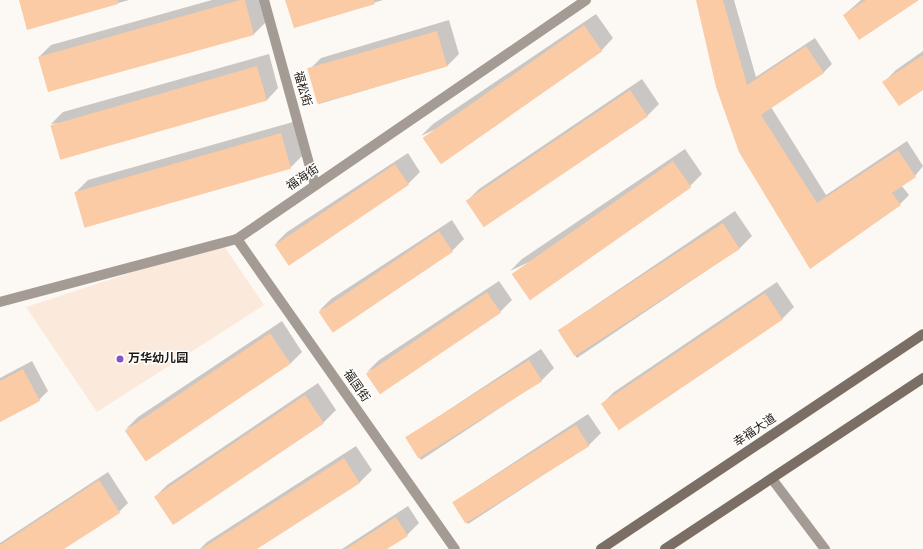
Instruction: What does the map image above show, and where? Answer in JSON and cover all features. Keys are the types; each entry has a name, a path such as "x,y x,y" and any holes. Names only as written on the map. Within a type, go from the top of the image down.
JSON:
{"main road":[{"name":"幸福大道","path":"601,549 923,334"},
{"path":"665,549 923,378"}],"street":[{"name":"福松街","path":"264,0 315,185"},
{"name":"福海街","path":"0,302 236,239 586,0"},
{"name":"福国街","path":"236,239 455,549"},
{"path":"772,479 825,549"}],"shaded area":[{"name":"万华幼儿园","path":"222,243 264,305 97,412 26,307"}],"building":[{"path":"19,0 118,0 118,4 27,30"},
{"path":"240,0 245,0 254,35 48,92 38,57"},
{"path":"285,0 374,0 375,4 294,28"},
{"path":"696,0 723,0 747,85 806,46 824,73 761,115 817,203 898,150 916,177 892,193 901,205 810,269 739,152 716,87"},
{"path":"866,0 919,0 859,40 843,15"},
{"path":"584,25 602,51 441,164 423,138"},
{"path":"437,31 447,67 317,104 307,68"},
{"path":"923,55 923,90 899,106 882,82"},
{"path":"257,66 267,101 60,160 50,125"},
{"path":"630,90 648,117 484,227 466,201"},
{"path":"281,133 291,169 85,228 74,192"},
{"path":"673,161 691,187 530,300 512,274"},
{"path":"395,164 409,185 289,266 275,245"},
{"path":"723,223 740,249 575,356 558,330"},
{"path":"439,231 453,252 333,333 319,312"},
{"path":"487,292 501,313 380,394 366,374"},
{"path":"765,293 783,320 619,430 601,404"},
{"path":"270,333 291,364 146,462 125,431"},
{"path":"529,360 542,381 418,459 405,437"},
{"path":"23,369 40,401 0,422 0,381"},
{"path":"305,395 324,423 173,525 154,497"},
{"path":"576,425 589,446 465,524 452,502"},
{"path":"344,458 360,483 257,549 201,549"},
{"path":"99,480 120,513 64,549 0,549 0,545"},
{"path":"396,517 408,536 387,549 346,549"}],"place":[{"name":"万华幼儿园","path":"120,359"}]}
